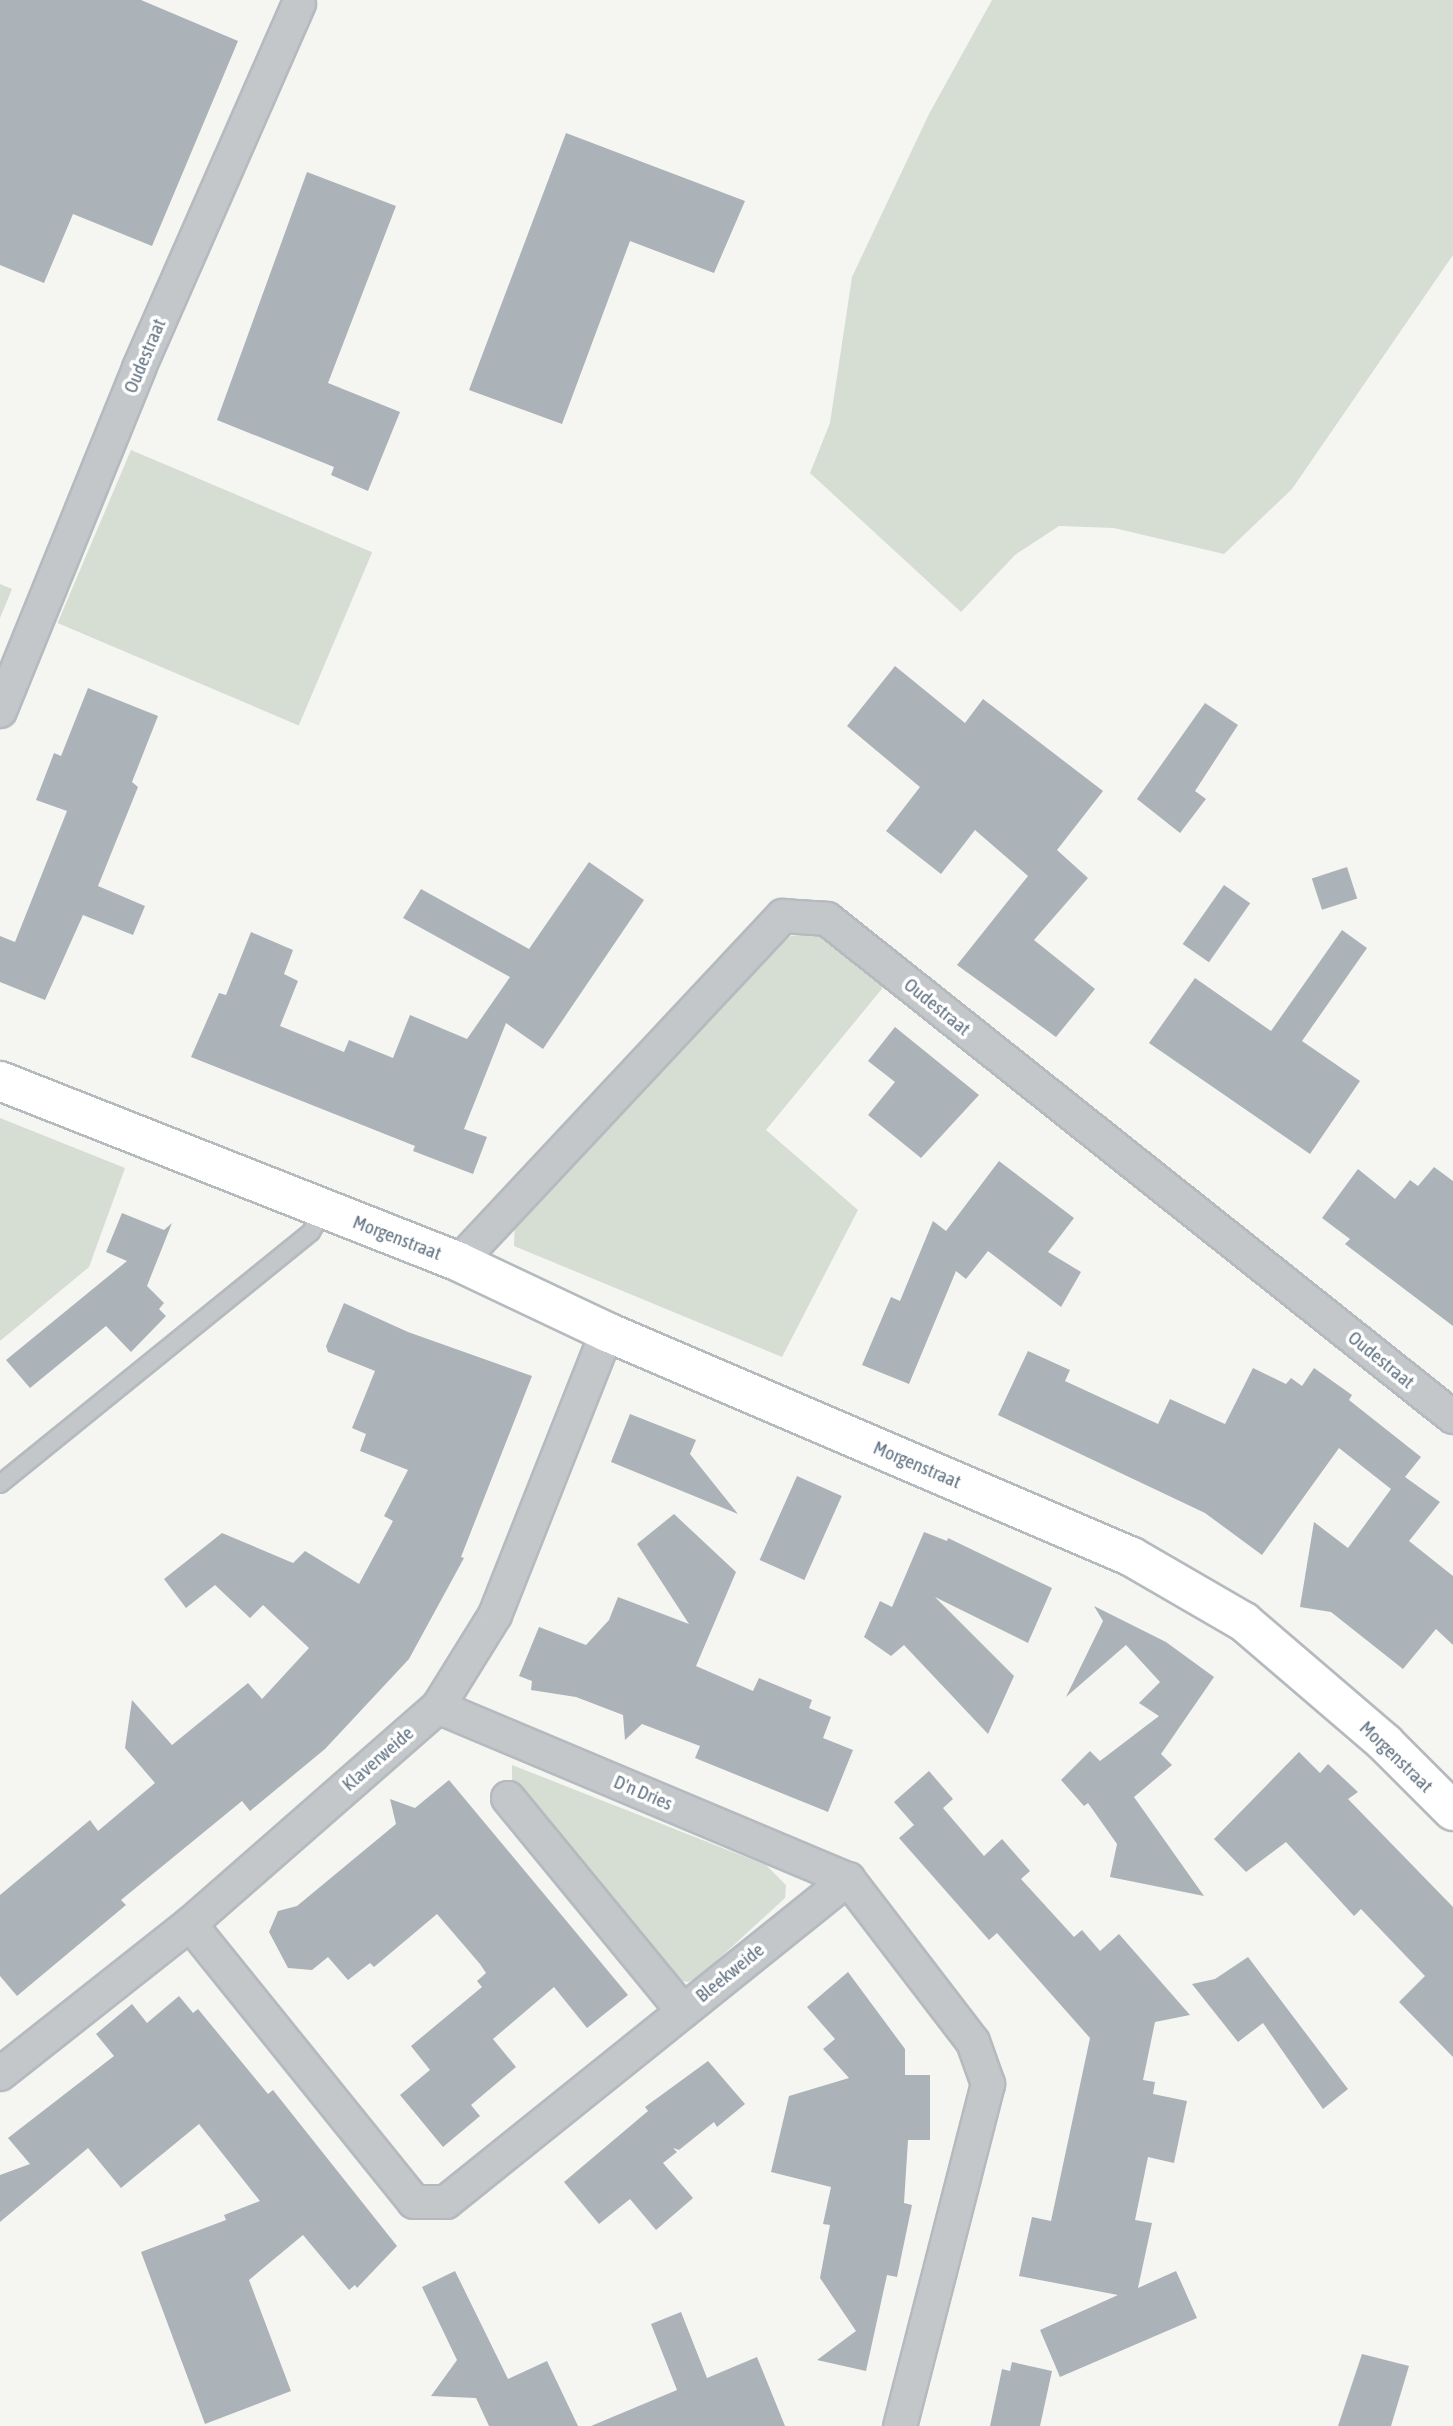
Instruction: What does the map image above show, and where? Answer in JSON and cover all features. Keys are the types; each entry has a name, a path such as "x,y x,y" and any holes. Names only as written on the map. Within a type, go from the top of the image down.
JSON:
{"street":[{"name":"Oudestraat","path":"0,711 139,368 299,4"},
{"name":"Oudestraat","path":"459,1262 783,916 827,919 1453,1417"},
{"name":"Morgenstraat","path":"0,1081 459,1262 607,1332 1132,1557 1244,1622 1385,1743 1453,1811"},
{"name":"Klaverweide","path":"0,2074 190,1924 438,1707 495,1615 607,1332"},
{"name":"D'n Dries","path":"438,1707 848,1879"},
{"path":"508,1798 683,2011"},
{"name":"Bleekweide","path":"190,1924 414,2202 446,2202 848,1879"},
{"path":"848,1879 973,2042 988,2084 900,2426"}],"lane":[{"path":"0,1484 311,1232 323,1210"}],"shaded area":[{"path":"992,0 1453,0 1453,255 1292,489 1224,554 1114,528 1059,526 1015,555 961,612 810,473 830,423 852,277 929,114"},
{"path":"131,450 372,552 299,725 58,623"},
{"path":"0,584 12,589 0,618"},
{"path":"812,933 834,937 890,979 766,1130 858,1210 782,1357 514,1246 515,1217 770,952 791,936"},
{"path":"0,1118 125,1168 89,1267 0,1341"},
{"path":"512,1765 766,1865 786,1885 785,1898 699,1977 688,1982 675,1980 512,1784"}],"building":[{"path":"0,0 141,0 238,41 152,246 73,214 44,283 0,265"},
{"path":"566,133 745,201 714,273 630,241 562,424 469,390"},
{"path":"307,172 396,206 328,383 400,412 368,491 331,475 334,467 217,420"},
{"path":"895,666 965,723 983,699 1103,791 1057,850 1088,878 1034,940 1095,989 1056,1037 957,965 1028,876 975,830 941,874 886,831 920,787 847,726"},
{"path":"88,688 158,716 132,782 138,787 98,886 145,906 133,935 83,915 45,1000 0,982 0,936 15,942 67,811 36,800 54,753 61,756"},
{"path":"1205,703 1238,725 1195,791 1206,799 1180,833 1137,799"},
{"path":"589,862 644,900 543,1049 506,1023 464,1129 487,1137 473,1174 413,1151 415,1146 191,1057 219,993 226,995 251,932 293,950 284,974 298,981 280,1026 344,1052 349,1040 393,1058 410,1015 467,1039 510,977 403,918 421,889 529,949"},
{"path":"1347,867 1357,898 1322,910 1312,878"},
{"path":"1224,885 1250,903 1209,962 1183,944"},
{"path":"1342,930 1367,948 1302,1041 1360,1081 1310,1154 1149,1043 1195,978 1271,1031"},
{"path":"895,1027 979,1095 921,1158 868,1115 895,1082 868,1061"},
{"path":"999,1161 1074,1218 1048,1252 1081,1272 1061,1307 988,1251 966,1279 956,1271 909,1384 862,1365 891,1297 900,1301 933,1221 946,1231"},
{"path":"1434,1167 1453,1181 1453,1326 1345,1244 1350,1239 1322,1218 1358,1169 1395,1199 1410,1180 1418,1186"},
{"path":"122,1213 164,1230 172,1223 147,1286 164,1303 159,1309 166,1316 131,1352 106,1326 30,1388 6,1360 127,1261 106,1252"},
{"path":"344,1303 408,1332 532,1376 461,1557 464,1558 409,1659 325,1749 250,1811 242,1801 121,1900 126,1905 17,1996 0,1976 0,1895 90,1820 98,1831 155,1783 125,1748 132,1700 172,1745 248,1683 262,1699 309,1648 263,1605 250,1618 215,1585 186,1608 164,1579 222,1533 293,1563 305,1551 359,1584 393,1521 384,1516 408,1470 360,1451 366,1434 352,1428 375,1371 328,1352 326,1346"},
{"path":"1028,1351 1070,1370 1065,1381 1158,1424 1170,1399 1225,1424 1253,1368 1286,1384 1291,1378 1302,1386 1314,1368 1352,1395 1349,1400 1421,1457 1405,1477 1440,1502 1409,1541 1453,1576 1453,1645 1436,1629 1403,1669 1331,1612 1300,1607 1314,1522 1348,1548 1391,1489 1339,1448 1262,1555 1205,1513 998,1415"},
{"path":"630,1414 696,1440 690,1454 738,1514 611,1462"},
{"path":"797,1476 842,1496 804,1580 760,1560"},
{"path":"674,1514 736,1572 696,1666 753,1691 759,1678 812,1700 809,1708 831,1717 823,1738 853,1750 828,1812 695,1758 700,1746 642,1724 625,1740 623,1715 576,1697 531,1690 532,1681 519,1676 539,1627 586,1645 609,1620 618,1597 689,1624 637,1544"},
{"path":"924,1532 947,1541 948,1538 1052,1588 1028,1643 935,1597 1014,1676 988,1734 904,1645 891,1656 864,1637 880,1601 892,1607"},
{"path":"1094,1606 1166,1642 1214,1677 1161,1754 1172,1765 1134,1797 1204,1896 1110,1877 1117,1844 1088,1803 1084,1806 1061,1780 1090,1751 1100,1761 1159,1716 1139,1703 1160,1682 1126,1645 1066,1697 1103,1621"},
{"path":"1299,1752 1320,1773 1328,1764 1358,1792 1348,1799 1453,1907 1453,2057 1399,2002 1425,1976 1361,1909 1354,1916 1286,1842 1246,1872 1214,1839"},
{"path":"929,1771 953,1799 943,1808 984,1856 1002,1839 1030,1871 1021,1879 1074,1937 1082,1930 1100,1951 1119,1934 1190,2015 1155,2022 1143,2080 1155,2082 1153,2094 1187,2101 1174,2163 1148,2157 1135,2220 1152,2223 1138,2288 1176,2271 1197,2318 1060,2377 1040,2330 1118,2295 1019,2276 1032,2217 1051,2221 1090,2038 997,1933 989,1940 899,1838 914,1825 894,1802"},
{"path":"449,1780 628,1995 587,2028 554,1987 493,2039 516,2067 471,2105 480,2116 443,2147 400,2095 430,2070 411,2046 482,1987 477,1981 486,1973 480,1964 437,1914 374,1967 370,1963 348,1980 328,1957 312,1970 288,1968 269,1932 278,1911 297,1906 396,1824 390,1799 415,1808"},
{"path":"1248,1957 1348,2089 1323,2109 1263,2023 1238,2042 1192,1984 1215,1979"},
{"path":"848,1972 905,2049 905,2075 930,2075 930,2140 908,2140 904,2203 912,2205 897,2277 887,2275 866,2371 817,2360 856,2331 820,2278 830,2225 823,2224 831,2187 771,2172 789,2096 849,2078 823,2049 835,2039 807,2007"},
{"path":"179,1996 193,2013 198,2009 268,2094 273,2090 397,2246 357,2288 355,2285 349,2290 303,2235 249,2280 291,2391 205,2424 141,2252 226,2220 224,2215 260,2201 199,2124 121,2188 88,2148 0,2222 0,2175 30,2164 8,2138 114,2056 96,2034 132,2004 147,2023"},
{"path":"708,2061 745,2104 717,2127 714,2122 679,2150 673,2148 677,2152 663,2163 693,2198 656,2230 630,2199 599,2224 564,2182 648,2111 645,2107"},
{"path":"455,2271 508,2379 547,2361 578,2426 489,2426 476,2398 431,2396 457,2360 422,2287"},
{"path":"681,2312 707,2378 757,2357 785,2426 591,2426 677,2390 651,2324"},
{"path":"1362,2354 1409,2366 1391,2426 1338,2426"},
{"path":"1012,2362 1052,2371 1040,2426 990,2426 1002,2369 1010,2371"}]}
